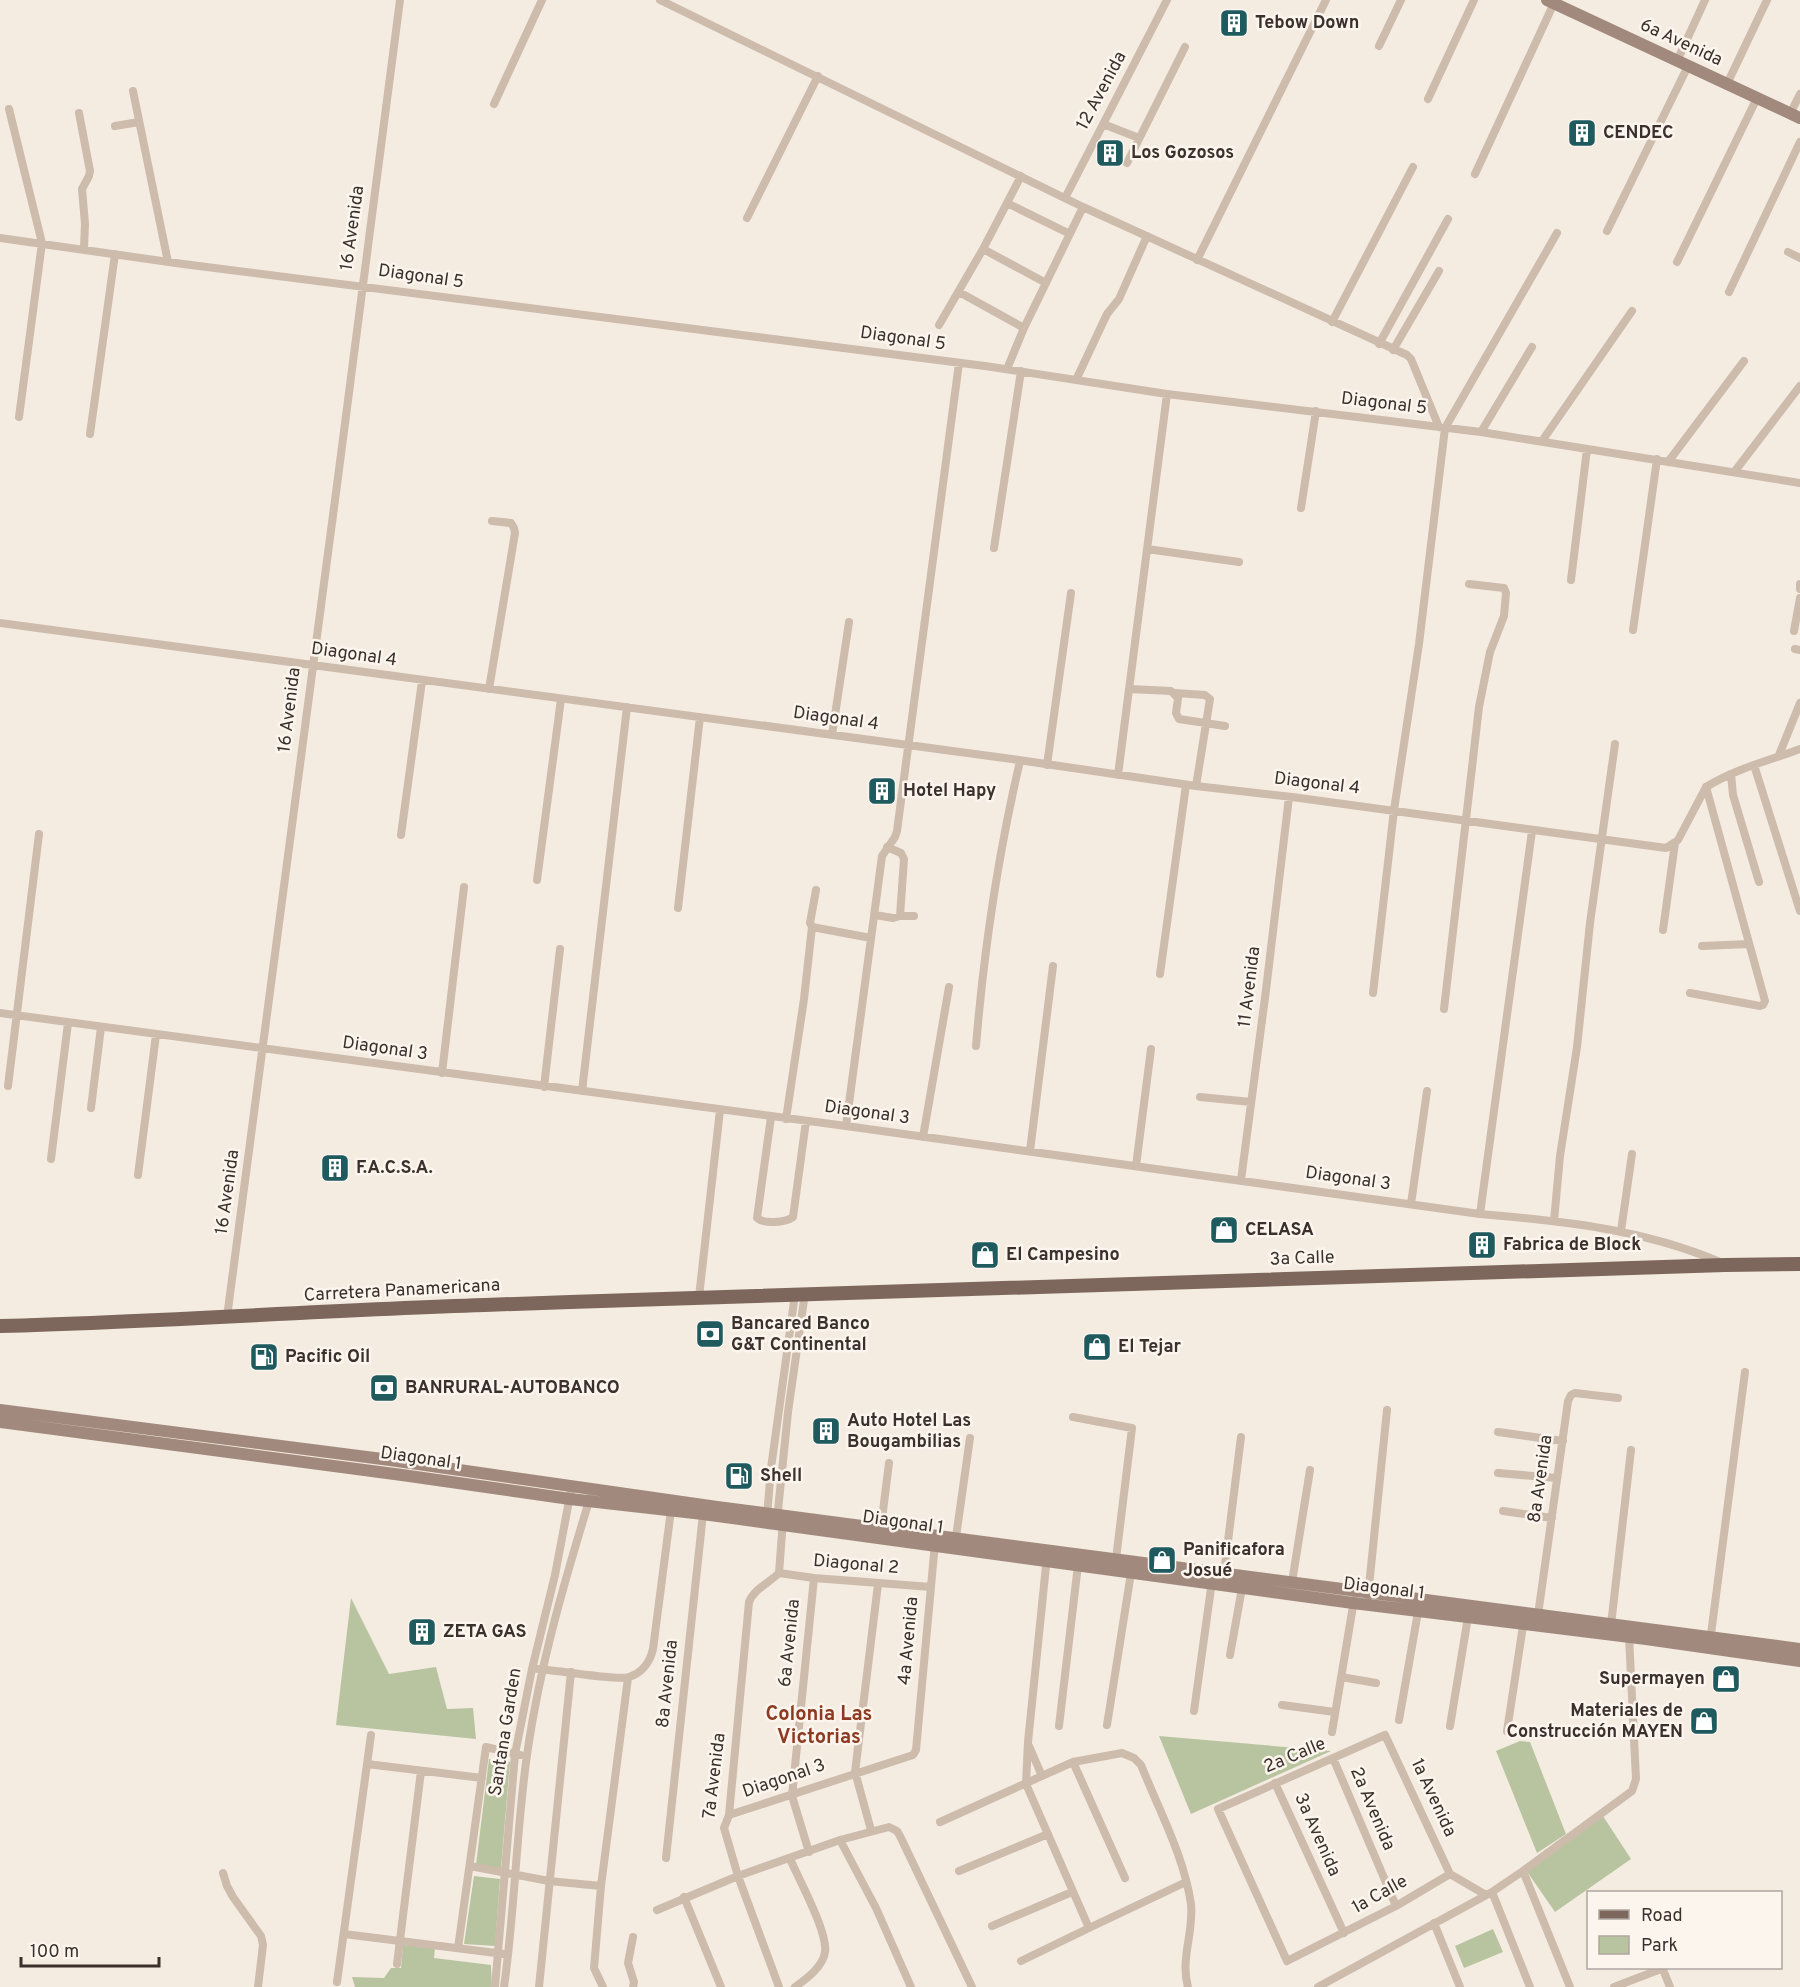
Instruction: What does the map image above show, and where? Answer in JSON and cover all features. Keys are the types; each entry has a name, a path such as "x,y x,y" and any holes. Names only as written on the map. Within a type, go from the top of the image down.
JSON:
{"main road":[{"name":"6a Avenida","path":"1551,2 1571,5 1682,64 1795,116"},
{"name":"3a Calle","path":"800,1293 1800,1264"},
{"name":"Carretera Panamericana","path":"0,1326 800,1293"},
{"name":"Diagonal 1","path":"0,1410 572,1485 776,1518 1047,1555 1116,1559 1216,1576 1242,1588 1361,1598 1537,1619 1611,1625 1630,1632"},
{"name":"Diagonal 1","path":"0,1422 570,1499 703,1514 881,1527 935,1540 956,1537 1047,1555 1078,1565 1131,1573 1292,1582 1418,1612 1468,1617 1491,1614"},
{"name":"Diagonal 1","path":"1537,1619 1710,1643 1800,1661"},
{"name":"Diagonal 1","path":"1710,1643 1800,1649"}],"street":[{"name":"16 Avenida","path":"227,1317 400,0"},
{"path":"494,105 542,0"},
{"path":"660,0 1083,207 1407,356 1411,359 1442,428"},
{"name":"12 Avenida","path":"1065,198 1167,0"},
{"path":"1197,261 1326,0"},
{"path":"1379,46 1401,0"},
{"path":"1428,99 1474,0"},
{"path":"1607,231 1682,64 1705,0"},
{"path":"1727,84 1767,0"},
{"path":"1475,174 1551,2"},
{"path":"1127,163 1185,47"},
{"path":"747,218 818,76"},
{"path":"133,91 168,261"},
{"path":"1795,116 1800,94"},
{"path":"1677,262 1757,98"},
{"path":"9,109 42,243 19,417"},
{"path":"79,113 90,171 81,193 85,224 84,248"},
{"path":"116,126 139,122"},
{"path":"1103,124 1139,138"},
{"path":"1729,292 1800,142"},
{"path":"1332,322 1413,167"},
{"path":"939,325 983,249 1021,176"},
{"path":"1007,203 1070,234"},
{"path":"1007,369 1024,328 1083,207"},
{"path":"1379,344 1448,219"},
{"path":"1373,993 1394,810 1419,644 1442,428 1557,233"},
{"path":"1076,380 1107,315 1119,299 1147,236"},
{"name":"Diagonal 5","path":"0,238 417,294 1020,370 1167,394 1481,432 1800,483"},
{"path":"983,249 1046,284"},
{"path":"1788,252 1800,258"},
{"path":"90,434 115,254"},
{"path":"1393,350 1439,271"},
{"path":"958,292 1024,328"},
{"path":"1542,441 1632,311"},
{"path":"1481,432 1532,347"},
{"path":"1668,462 1744,361"},
{"path":"846,1126 882,856 897,831 959,363"},
{"path":"994,548 1020,370"},
{"path":"1735,471 1800,386"},
{"path":"1118,775 1167,394"},
{"path":"1301,508 1316,411"},
{"path":"1570,580 1587,449"},
{"path":"1633,630 1657,459"},
{"path":"489,689 515,533 511,523 492,522"},
{"path":"1148,549 1239,562"},
{"path":"1444,1009 1479,706 1490,652 1504,616 1506,590 1469,584"},
{"path":"1800,584 1800,589"},
{"path":"1047,765 1071,593"},
{"path":"1794,631 1800,598"},
{"name":"Diagonal 4","path":"0,622 422,681 1020,760 1196,786 1394,810 1532,831 1666,848 1675,843"},
{"path":"832,735 849,622"},
{"path":"401,835 422,681"},
{"path":"1130,689 1209,697 1196,786"},
{"path":"1175,693 1178,698 1176,713 1179,719 1225,726"},
{"path":"537,880 561,699"},
{"path":"1779,755 1800,703"},
{"path":"582,1092 627,707"},
{"path":"678,908 700,717"},
{"path":"1554,1221 1560,1156 1577,1047 1590,923 1615,744"},
{"path":"1663,930 1675,843 1706,787 1731,774 1800,749"},
{"path":"976,1046 981,978 992,902 1006,819 1020,760"},
{"path":"1754,765 1800,911"},
{"path":"1731,774 1731,787 1760,882"},
{"path":"1160,974 1185,784"},
{"path":"1690,993 1763,1005 1765,1001 1706,787"},
{"name":"11 Avenida","path":"1241,1180 1289,796"},
{"path":"1480,1214 1532,831"},
{"path":"8,1086 39,834"},
{"path":"887,847 901,853 904,859 900,916"},
{"path":"442,1073 464,887"},
{"path":"786,1119 804,999 812,927 810,923 816,890"},
{"path":"874,915 893,918 914,916"},
{"path":"812,927 872,938"},
{"path":"1702,946 1749,944"},
{"path":"544,1087 560,949"},
{"path":"1030,1151 1053,966"},
{"path":"923,1137 949,987"},
{"name":"Diagonal 3","path":"0,1013 846,1126 1480,1214 1554,1221 1621,1231 1684,1247 1725,1265"},
{"path":"51,1159 68,1023"},
{"path":"91,1108 101,1027"},
{"path":"138,1175 156,1035"},
{"path":"1136,1166 1150,1049"},
{"path":"1411,1204 1427,1091"},
{"path":"1200,1097 1251,1102"},
{"path":"699,1297 720,1110"},
{"path":"771,1117 757,1218 761,1221 787,1221 793,1217 806,1121"},
{"path":"1621,1231 1632,1154"},
{"path":"779,1573 776,1518 800,1293"},
{"path":"1710,1643 1745,1372"},
{"name":"8a Avenida","path":"1507,1731 1537,1619 1571,1395 1575,1393 1618,1398"},
{"path":"1332,1732 1341,1677 1361,1598 1387,1410"},
{"path":"1073,1417 1132,1428 1116,1559"},
{"path":"1498,1432 1563,1441"},
{"path":"1194,1711 1241,1437"},
{"path":"956,1537 970,1438"},
{"path":"1611,1625 1631,1450"},
{"path":"881,1527 889,1463"},
{"path":"1292,1582 1310,1470"},
{"path":"1498,1473 1557,1478"},
{"name":"Santana Garden","path":"495,1987 515,1754 572,1485"},
{"name":"Santana Garden","path":"504,1987 509,1955 527,1755 542,1669 593,1488"},
{"path":"532,1669 628,1678 645,1667 651,1660 653,1649 671,1510"},
{"path":"1503,1511 1552,1518"},
{"name":"8a Avenida","path":"666,1858 703,1514"},
{"name":"4a Avenida","path":"916,1750 935,1540"},
{"path":"561,1545 575,1547"},
{"path":"1047,1555 1026,1784 1089,1928"},
{"path":"1059,1726 1078,1565"},
{"name":"Diagonal 2","path":"779,1573 878,1584 931,1587"},
{"name":"7a Avenida","path":"779,1573 771,1582 756,1591 749,1602 729,1815 724,1828 738,1876 779,1987"},
{"path":"1107,1725 1131,1573"},
{"name":"6a Avenida","path":"809,1852 792,1796 814,1578"},
{"path":"871,1830 855,1772 878,1584"},
{"path":"1230,1655 1242,1588"},
{"path":"1399,1720 1418,1612"},
{"path":"1450,1726 1468,1617"},
{"path":"1318,1987 1489,1893 1523,1871 1632,1791 1636,1779 1630,1632"},
{"path":"539,1987 572,1672"},
{"path":"1341,1677 1376,1683"},
{"path":"603,1987 594,1968 601,1886 628,1678"},
{"path":"1282,1705 1335,1712"},
{"path":"337,1982 371,1735"},
{"name":"2a Calle","path":"1287,1961 1218,1809 1385,1735"},
{"name":"1a Avenida","path":"1385,1735 1450,1874"},
{"path":"1028,1743 1042,1776"},
{"path":"458,1948 486,1747 527,1755"},
{"name":"Diagonal 3","path":"729,1815 792,1796 855,1772 907,1758 916,1750"},
{"path":"940,1822 1072,1762 1122,1753 1134,1758 1141,1765 1175,1848 1186,1882 1191,1906 1191,1931 1185,1955 1188,1987"},
{"name":"2a Avenida","path":"1333,1758 1396,1906"},
{"path":"1072,1762 1125,1878"},
{"path":"367,1764 482,1778"},
{"path":"397,1964 421,1771"},
{"name":"3a Avenida","path":"1275,1783 1344,1933"},
{"path":"657,1910 738,1876 840,1840 889,1827 897,1831 972,1987"},
{"path":"959,1871 1048,1834"},
{"path":"840,1840 876,1908 911,1987"},
{"path":"790,1859 819,1924 825,1944 825,1954 812,1974 795,1987"},
{"path":"470,1866 515,1876 601,1886"},
{"path":"1523,1871 1570,1987"},
{"path":"223,1873 226,1886 261,1936 263,1945 258,1987"},
{"path":"1450,1874 1489,1893 1530,1987"},
{"name":"1a Calle","path":"1287,1961 1396,1906 1450,1874"},
{"path":"1022,1961 1186,1882"},
{"path":"992,1926 1072,1892"},
{"path":"684,1897 721,1987"},
{"path":"1434,1923 1460,1987"},
{"path":"344,1934 509,1955"},
{"path":"633,1937 628,1963 634,1982 633,1987"},
{"path":"1614,1987 1661,1969 1670,1987"}],"green space":[{"path":"351,1598 389,1674 436,1667 447,1709 473,1708 476,1739 336,1725"},
{"path":"1159,1736 1331,1751 1191,1814"},
{"path":"1520,1741 1530,1742 1566,1834 1537,1853 1496,1751"},
{"path":"489,1759 510,1762 501,1868 476,1865"},
{"path":"1601,1813 1631,1859 1555,1912 1526,1870"},
{"path":"474,1876 500,1879 495,1946 464,1944"},
{"path":"1493,1929 1503,1952 1464,1968 1455,1946"},
{"path":"403,1945 435,1948 434,1958 491,1965 492,1987 355,1987 352,1977 384,1978 391,1968 401,1968"}],"place":[{"name":"Tebow Down","path":"1234,23"},
{"name":"CENDEC","path":"1582,133"},
{"name":"Los Gozosos","path":"1110,153"},
{"name":"Hotel Hapy","path":"882,791"},
{"name":"F.A.C.S.A.","path":"335,1168"},
{"name":"CELASA","path":"1224,1230"},
{"name":"Fabrica de Block","path":"1482,1245"},
{"name":"El Campesino","path":"985,1255"},
{"name":"Bancared Banco G&T Continental","path":"710,1334"},
{"name":"El Tejar","path":"1097,1347"},
{"name":"Pacific Oil","path":"264,1357"},
{"name":"BANRURAL-AUTOBANCO","path":"384,1388"},
{"name":"Auto Hotel Las Bougambilias","path":"826,1431"},
{"name":"Shell","path":"739,1476"},
{"name":"Panificafora Josué","path":"1162,1560"},
{"name":"ZETA GAS","path":"422,1632"},
{"name":"Supermayen","path":"1726,1679"},
{"name":"Materiales de Construcción MAYEN","path":"1704,1721"}],"district":[{"name":"Colonia Las Victorias","path":"819,1726"}]}
